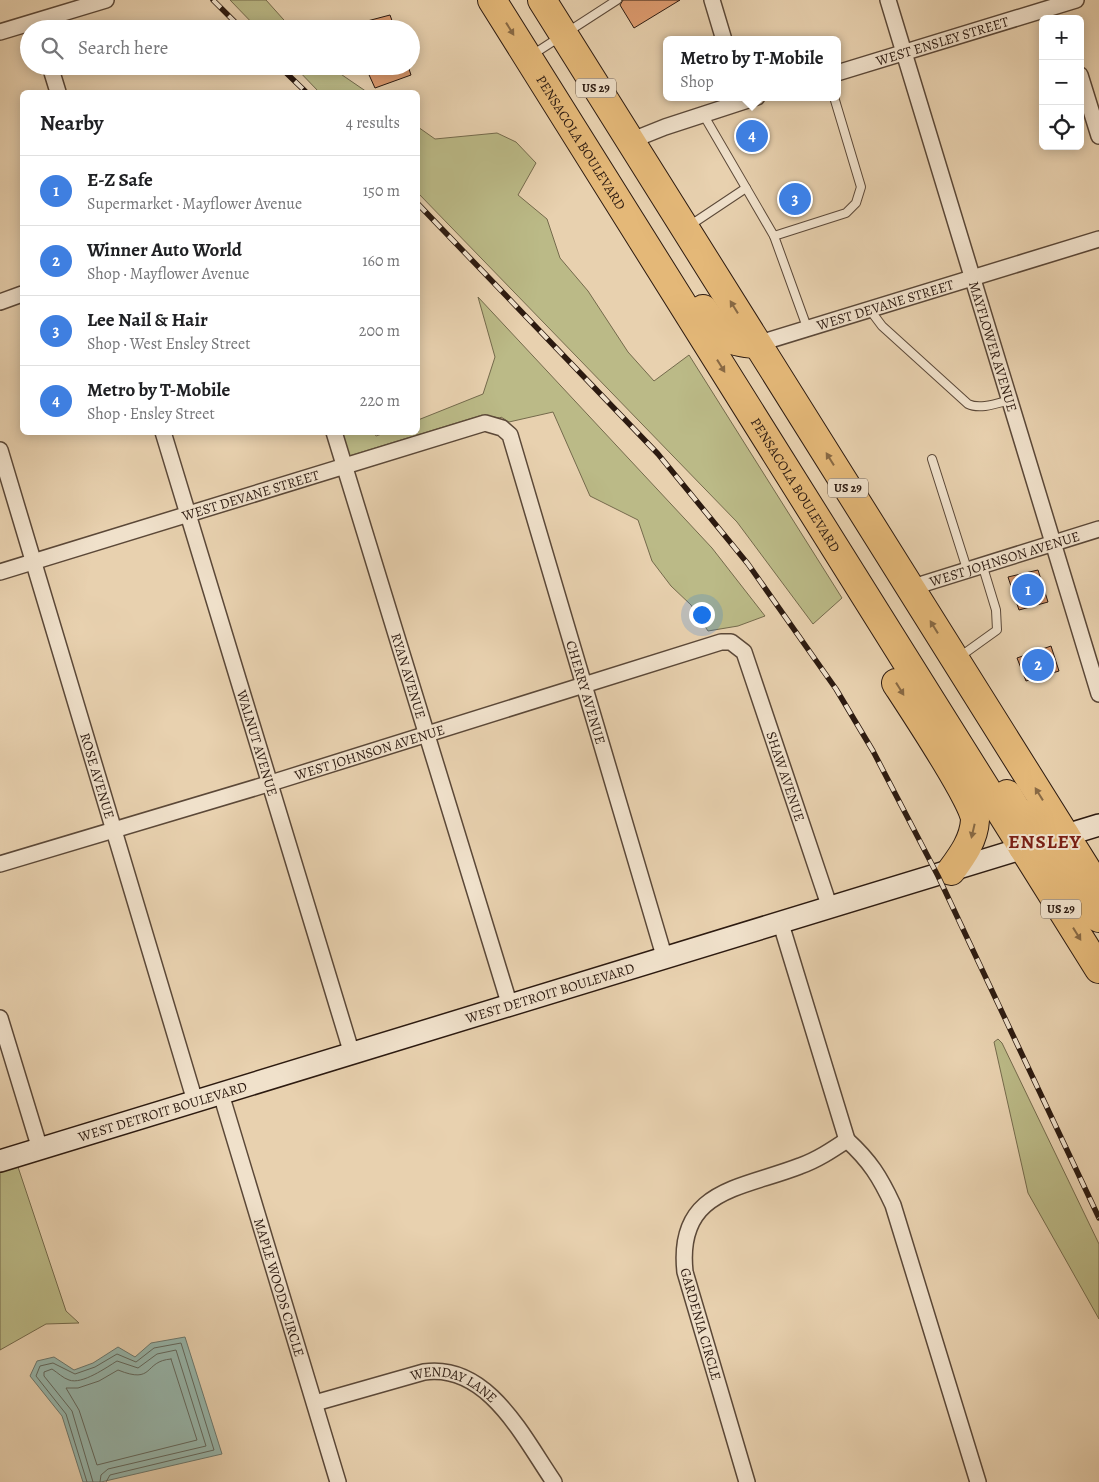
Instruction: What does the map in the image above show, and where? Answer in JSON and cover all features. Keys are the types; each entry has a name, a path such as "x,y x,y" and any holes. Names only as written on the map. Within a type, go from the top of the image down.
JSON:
{"highway":[{"name":"PENSACOLA BOULEVARD","path":"492,0 1099,969"},
{"path":"524,0 557,38"},
{"name":"US 29","path":"542,0 557,38 614,115 1099,889"},
{"path":"615,197 657,235 717,330 730,341 757,344"},
{"path":"838,555 834,582 963,790 976,818 972,837 963,856 951,871"},
{"path":"871,606 906,634 1016,809 1035,828 1065,835"},
{"path":"1023,848 1052,855 1074,878 1099,918"}],"street":[{"path":"52,20 106,0"},
{"path":"712,0 723,36"},
{"name":"MAYFLOWER AVENUE","path":"888,0 1099,694"},
{"name":"WEST ENSLEY STREET","path":"841,72 903,52 1060,8 1076,0"},
{"path":"0,32 20,28"},
{"path":"53,75 57,90"},
{"path":"1084,88 1099,136"},
{"path":"630,141 741,101"},
{"name":"WEST DEVANE STREET","path":"757,344 808,330 1099,238"},
{"path":"0,302 20,295"},
{"name":"WEST DEVANE STREET","path":"0,572 485,423 502,428"},
{"name":"CHERRY AVENUE","path":"502,428 510,435 665,959"},
{"name":"WALNUT AVENUE","path":"164,435 352,1054"},
{"name":"RYAN AVENUE","path":"335,435 510,1006"},
{"name":"ROSE AVENUE","path":"0,450 196,1102"},
{"name":"WEST JOHNSON AVENUE","path":"910,588 1099,529"},
{"name":"WEST JOHNSON AVENUE","path":"0,864 427,735 721,642 731,642 739,646"},
{"name":"SHAW AVENUE","path":"739,646 744,652 830,908"},
{"name":"WEST DETROIT BOULEVARD","path":"0,1161 1099,825"},
{"path":"780,924 847,1140 867,1159 880,1177 894,1205 978,1482"},
{"path":"0,1018 40,1149"},
{"name":"MAPLE WOODS CIRCLE","path":"220,1094 338,1482"},
{"name":"GARDENIA CIRCLE","path":"747,1482 685,1272 683,1255 685,1238 698,1212 710,1200 725,1191 809,1163 847,1140"},
{"name":"WENDAY LANE","path":"315,1403 424,1372 438,1370 454,1372 468,1378 502,1407 554,1482"}],"lane":[{"path":"528,57 617,0"},
{"path":"774,236 846,213 856,203 860,187 835,101"},
{"path":"703,114 774,236 808,330"},
{"path":"685,228 746,188"},
{"path":"870,310 882,326 968,404 972,406 1010,400"},
{"path":"932,459 967,569"},
{"path":"955,660 997,630 996,610 982,564"}],"shaded area":[{"path":"230,0 266,0 284,20 249,20"},
{"path":"303,75 342,75 364,90 317,90"},
{"path":"420,128 435,139 497,133 516,142 536,163 518,195 547,219 560,258 588,291 628,352 654,381 689,355 842,598 813,624 737,522 420,195"},
{"path":"478,297 712,548 765,616 738,626 708,631 691,605 671,586 652,561 638,520 590,496 553,412 509,422 501,417 482,415 420,434 420,419 483,394 495,357"},
{"path":"343,435 417,435 349,456"},
{"path":"998,1039 1002,1043 1099,1244 1099,1319 1028,1193 994,1042"},
{"path":"17,1164 66,1311 79,1323 46,1324 0,1350 0,1170"}],"water":[{"path":"185,1337 222,1454 101,1482 83,1482 62,1416 30,1376 37,1361 54,1357 74,1370 93,1363 118,1347 135,1357 151,1343"}],"building":[{"path":"623,0 680,0 634,28 620,5"},
{"path":"390,15 392,20 371,20"},
{"path":"369,75 411,75 375,88"},
{"path":"1038,570 1048,602 1019,610 1008,577"},
{"path":"1051,646 1059,671 1026,681 1017,658"}],"railway":[{"path":"213,0 233,20"},
{"path":"288,75 304,90"},
{"path":"420,206 658,454 748,564 836,689 873,751 938,876 1099,1218"}],"place":[{"name":"Metro by T-Mobile","path":"752,136"},
{"name":"Lee Nail & Hair","path":"795,199"},
{"name":"E-Z Safe","path":"1028,590"},
{"name":"Winner Auto World","path":"1038,665"}],"district":[{"name":"ENSLEY","path":"1045,841"}]}
